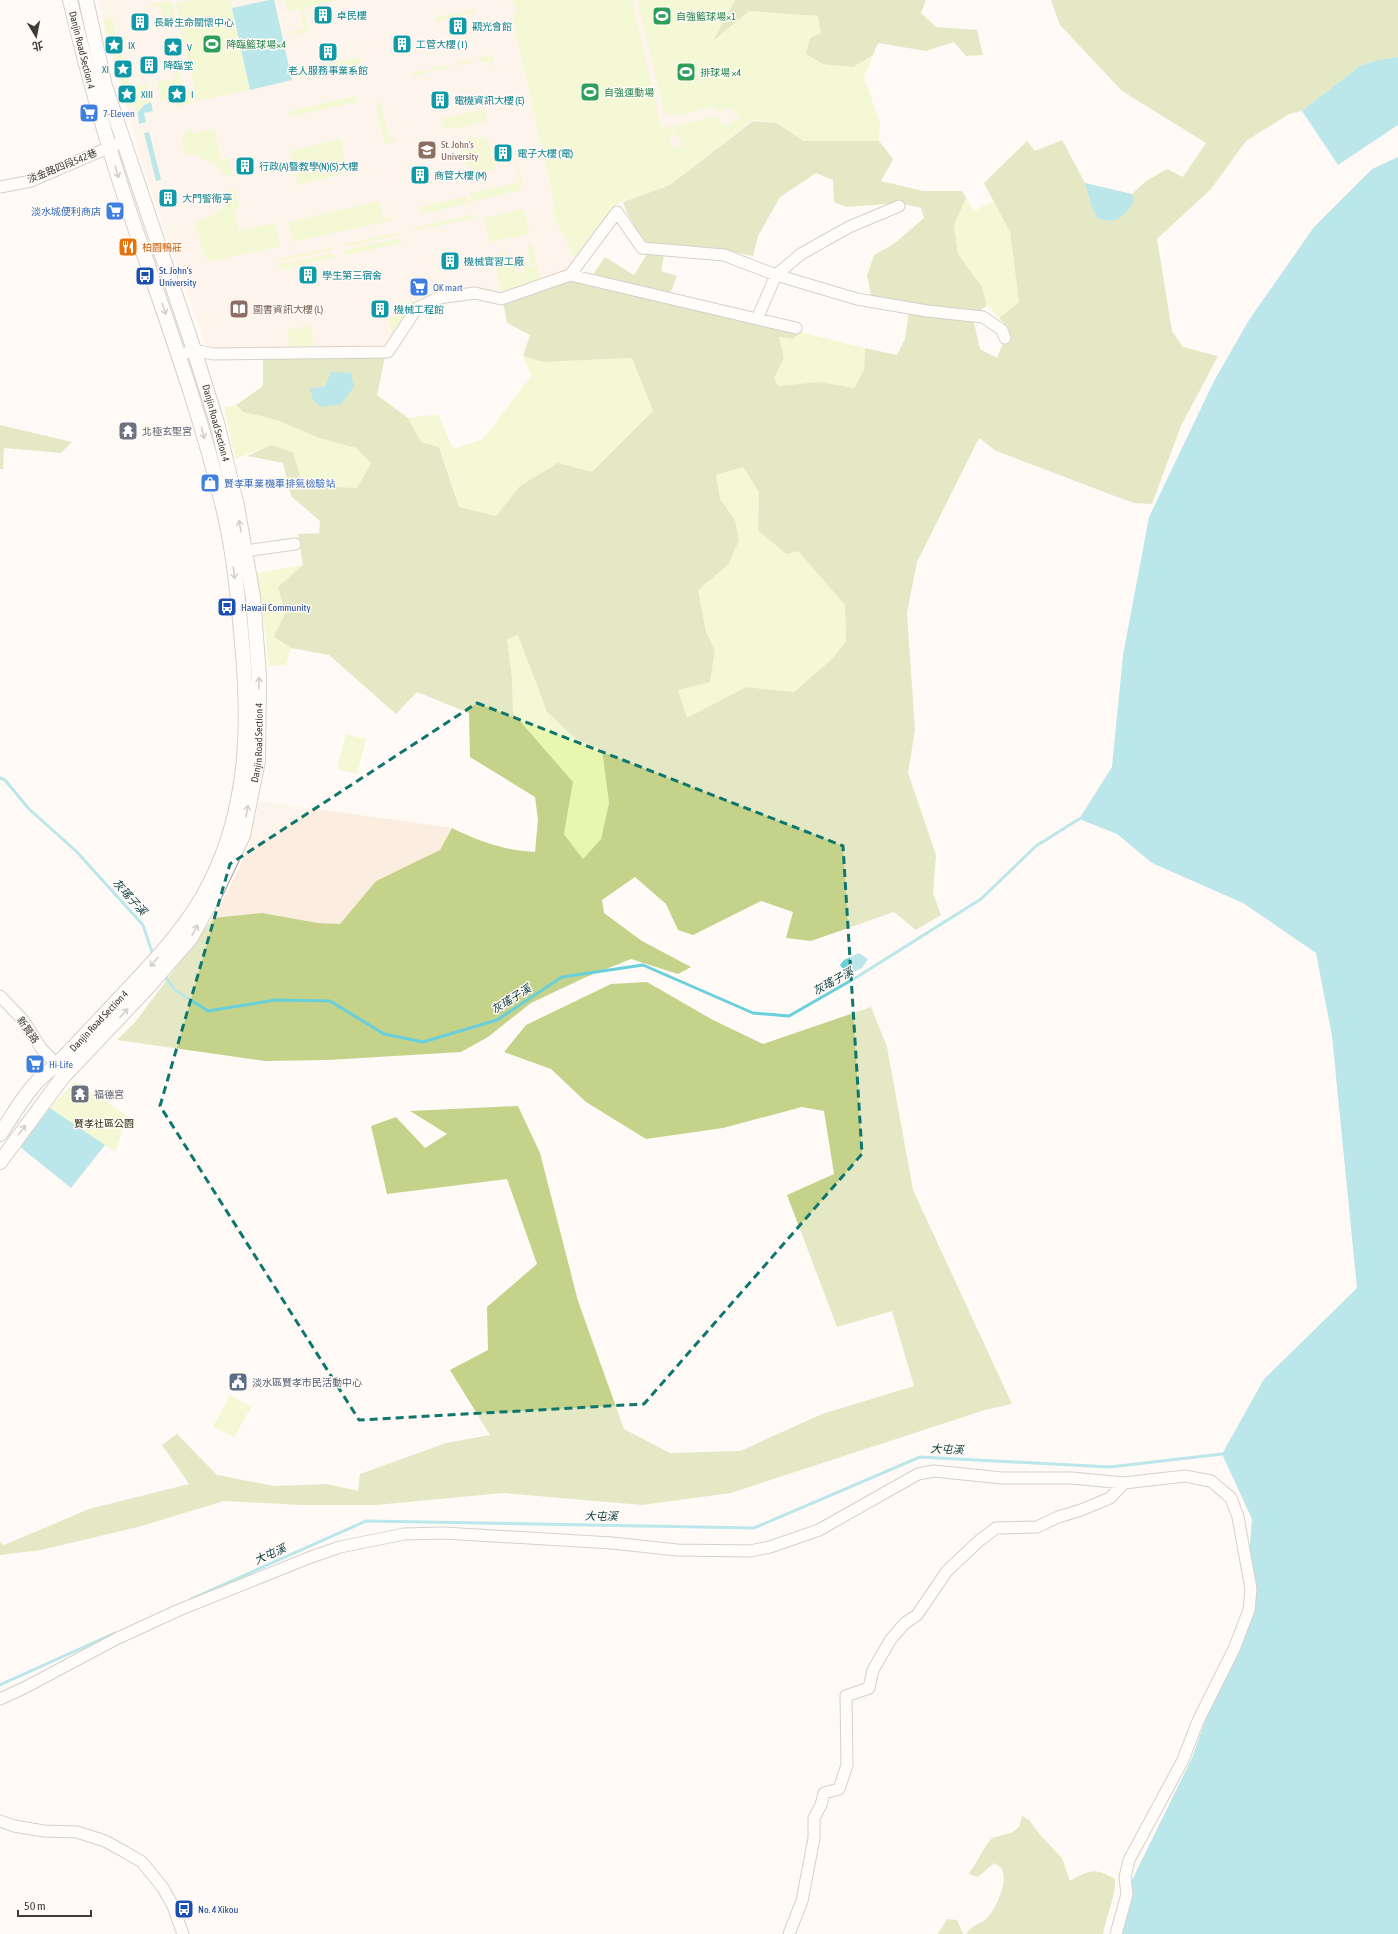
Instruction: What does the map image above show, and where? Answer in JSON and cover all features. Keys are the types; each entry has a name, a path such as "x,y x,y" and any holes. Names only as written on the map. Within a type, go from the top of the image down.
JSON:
{"main road":[{"name":"Danjin Road Section 4","path":"70,0 94,97 129,209 180,355 224,509 232,555 245,675 247,733 242,784 231,830 211,882 169,954"},
{"name":"Danjin Road Section 4","path":"86,0 105,86 217,423 237,506 253,597 259,676 258,761 243,835 215,894 190,939 169,954"},
{"path":"145,981 169,954"},
{"name":"Danjin Road Section 4","path":"61,1070 98,1041 145,981"},
{"name":"Danjin Road Section 4","path":"61,1070 145,981"},
{"path":"0,1134 36,1082 61,1070"},
{"path":"0,1162 61,1070"}],"street":[{"name":"淡金路四段542巷","path":"0,187 32,181 123,141"},
{"path":"757,319 776,275 801,254 849,228 899,206"},
{"path":"570,275 616,212 642,248 724,255 776,275 857,299 926,311 983,317 1002,330 1004,338"},
{"path":"642,248 691,252"},
{"path":"180,355 194,350 213,354 388,352 418,308 438,298 475,293 501,299 570,275 796,328"},
{"path":"245,551 295,544"},
{"name":"新賢路","path":"0,996 22,1020 41,1048 61,1070"},
{"path":"0,1699 24,1688 118,1638 178,1610 340,1547 404,1534 444,1533 612,1543 677,1550 750,1551 770,1547 819,1530 918,1474 934,1471 1002,1478 1072,1478 1124,1483 1185,1476 1211,1482 1231,1498 1238,1517 1251,1590 1249,1610 1234,1649 1198,1721 1183,1760 1129,1860 1125,1877 1127,1894 1116,1934"},
{"path":"789,1934 802,1901 814,1838 814,1818 824,1793 838,1789 847,1765 846,1696 869,1688 873,1670 892,1639 905,1623 917,1615 947,1571 980,1540 996,1528 1037,1527 1058,1517 1081,1510 1110,1498 1124,1483"},
{"path":"0,1821 14,1826 44,1831 77,1832 105,1841 142,1862 163,1888 173,1906 183,1934"}],"highlighted area":[{"path":"477,703 843,846 862,1154 644,1404 359,1420 160,1106 230,864"}],"shaded area":[{"name":"St. John's University","path":"98,0 735,0 713,41 753,121 670,185 617,204 610,219 570,271 502,295 480,288 433,295 386,352 208,352 147,180 105,32"},
{"path":"260,801 452,828 440,850 376,881 340,924 318,923 262,913 213,918 240,867"}],"green space":[{"name":"降臨籃球場×4","path":"192,0 230,0 250,90 197,101 176,3"},
{"path":"285,0 340,0 304,8 309,32 293,35 292,31 304,29 300,9 288,11"},
{"path":"511,0 632,0 661,128 672,126 674,136 670,139 670,143 675,148 681,146 682,142 679,137 676,136 673,126 714,117 718,117 721,124 728,125 734,120 738,121 739,116 735,115 731,109 724,108 719,112 716,111 715,107 680,115 680,117 678,117 677,113 665,115 638,0 735,0 713,41 749,11 819,16 821,33 853,67 873,55 864,77 880,123 879,141 804,141 776,123 752,120 670,185 617,203 609,219 577,261 551,212 556,210 512,14 517,13 515,4 512,4"},
{"path":"735,0 926,0 921,13 936,27 977,30 983,55 966,56 954,42 926,51 878,43 873,55 853,67 823,64 806,54 810,38 821,33 818,16 749,11 713,41"},
{"path":"1051,0 1398,0 1398,57 1361,65 1302,111 1289,114 1246,141 1211,189 1157,239 1172,331 1183,347 1218,356 1181,426 1152,504 1134,503 996,451 979,438 917,562 907,613 915,730 908,773 936,855 933,893 941,915 916,930 894,912 811,941 786,938 793,912 761,901 693,935 678,930 666,904 635,877 602,900 604,913 642,941 691,967 678,974 631,959 584,978 531,1003 488,1037 461,1052 328,1060 265,1061 117,1040 136,1021 213,918 262,913 318,923 340,924 376,881 440,850 452,828 492,844 513,850 535,852 538,820 535,797 470,757 469,713 417,692 396,714 329,655 291,648 274,637 285,613 278,587 303,565 298,534 319,533 320,521 291,496 283,463 247,456 271,445 293,452 301,478 335,487 357,488 371,463 356,448 319,438 277,420 243,412 236,405 263,386 263,353 386,352 377,395 408,418 421,442 439,447 459,507 496,516 520,486 558,463 592,472 653,411 632,358 543,362 523,356 530,335 507,323 502,295 530,284 590,279 605,257 634,275 649,251 627,213 623,202 670,185 753,121 776,123 804,141 879,141 893,159 881,181 923,191 962,191 966,198 954,225 958,254 982,287 987,305 973,318 980,349 997,358 1009,328 999,318 1019,302 1010,232 984,183 1027,141 1035,151 1062,140 1085,183 1091,205 1134,201 1132,194 1146,181 1167,169 1183,177 1206,143 1122,91 1060,25","holes":["816,173 833,180 834,202 846,207 899,203 921,208 924,218 895,243 874,255 867,276 872,299 909,311 905,339 897,355 865,348 864,370 854,388 819,382 778,386 774,378 784,358 779,337 793,339 801,332 668,299 677,276 661,271 665,249 708,247 753,256 758,236 780,197","743,467 759,492 758,530 786,554 798,551 845,605 846,641 833,658 794,692 746,687 687,718 678,690 710,682 715,650 706,632 698,590 728,565 739,540 735,520 720,499 716,475","518,635 547,712 577,740 602,750 609,803 601,839 583,859 564,834 573,782 513,713 512,678 507,639"]},
{"path":"166,1 172,3 177,27 166,29 160,6 151,8 150,4"},
{"path":"476,9 476,13 435,22 434,18"},
{"path":"112,18 118,43 120,43 130,87 147,84 151,102 142,107 137,116 134,105 127,107 106,32 103,20"},
{"path":"492,55 495,69 492,69 491,61 482,63 482,60 413,76 412,72 425,70 426,72 432,71 431,68 447,65 448,67 455,65 455,63 471,59 472,61 480,60 480,57"},
{"path":"360,57 360,65 302,78 299,76 298,70"},
{"path":"178,67 183,91 190,89 193,103 178,106 161,100 157,82 175,78 173,68"},
{"path":"355,96 357,102 289,117 288,112"},
{"path":"380,101 389,139 396,137 397,142 385,144 375,102"},
{"path":"484,109 487,121 447,129 442,126 443,123 440,124 442,119"},
{"path":"508,127 522,182 520,190 472,202 470,193 520,182"},
{"path":"191,128 192,133 214,129 221,159 228,158 232,176 226,177 218,167 211,162 199,158 199,155 185,152 182,145 183,137"},
{"path":"470,135 478,140 482,136 489,140 496,169 473,175 470,166 458,158"},
{"path":"341,139 343,150 342,155 346,160 349,172 298,185 290,151"},
{"path":"235,189 240,208 234,209 239,231 274,223 280,246 212,261 207,260 204,255 195,221 218,212 225,203 228,190"},
{"path":"467,196 468,203 422,214 421,207"},
{"path":"966,198 974,211 994,201 1010,232 1019,302 999,318 987,305 982,287 958,254 954,225"},
{"path":"379,201 383,219 392,216 393,220 293,242 288,222"},
{"path":"524,209 530,234 490,242 484,218"},
{"path":"474,214 475,218 414,231 413,228"},
{"path":"400,232 400,235 346,247 345,244"},
{"path":"401,238 402,243 345,255 344,250"},
{"path":"532,244 541,280 502,294 494,255 500,254 504,250 507,264 514,263 516,273 524,272 522,261 526,261 529,267 533,266 532,262 530,263 527,245"},
{"path":"332,247 333,250 277,262 276,259"},
{"path":"334,253 335,257 279,270 278,265"},
{"path":"418,300 394,332 392,332 389,318 402,315 399,304"},
{"path":"310,325 314,346 290,348 287,330"},
{"path":"801,332 865,348 864,370 854,388 819,382 778,386 774,378 784,358 779,337 793,339"},
{"path":"523,356 543,362 633,358 653,411 592,472 520,486 496,516 459,507 440,447 421,442 408,418 438,414 453,449 483,439 531,376"},
{"path":"236,405 243,412 277,420 319,438 356,448 371,463 358,488 335,487 301,478 293,452 271,445 235,459 224,407"},
{"path":"0,425 72,442 61,453 4,448 3,469 0,469"},
{"path":"743,467 759,492 758,530 798,551 845,605 846,641 833,658 794,692 746,687 687,718 678,690 710,681 715,650 706,632 698,590 728,565 735,520 720,499 716,475"},
{"path":"303,565 285,613 274,637 291,648 286,665 268,666 266,636 256,573"},
{"path":"518,635 547,712 577,740 602,750 609,803 601,839 583,859 564,834 573,782 513,713 512,678 507,639"},
{"path":"346,734 366,739 357,774 337,769"},
{"path":"647,982 713,1020 763,1044 871,1007 887,1047 913,1190 1012,1404 985,1410 731,1493 642,1505 503,1493 376,1505 301,1505 224,1501 138,1527 41,1550 0,1555 0,1542 4,1545 89,1509 189,1484 162,1445 177,1434 217,1475 275,1486 327,1484 358,1491 360,1474 446,1443 490,1435 450,1370 488,1350 487,1307 537,1264 507,1179 387,1194 371,1126 396,1117 425,1148 447,1134 410,1111 518,1106 540,1153 578,1301 624,1429 670,1453 740,1451 822,1414 914,1386 892,1311 837,1327 787,1195 834,1174 824,1111 802,1107 723,1128 646,1139 586,1102 551,1069 504,1052 526,1025 611,984"},
{"name":"賢孝社區公園","path":"75,1081 127,1116 115,1152 50,1108"},
{"path":"230,1395 251,1407 234,1438 213,1426"},
{"path":"1022,1816 1029,1820 1041,1836 1062,1858 1070,1881 1082,1874 1092,1871 1108,1875 1115,1879 1114,1893 1103,1934 966,1934 972,1927 990,1915 997,1903 1004,1880 1001,1868 994,1863 978,1877 968,1874 992,1838 1011,1833 1019,1827"},
{"path":"947,1919 957,1920 963,1934 938,1934"}],"water":[{"path":"274,0 292,80 250,90 232,8"},
{"path":"1398,57 1398,125 1338,165 1302,111 1361,65"},
{"path":"151,102 153,111 144,113 146,122 139,124 138,112 144,105"},
{"path":"149,132 161,180 156,181 144,133"},
{"path":"1398,157 1398,1934 1120,1934 1131,1882 1192,1758 1244,1617 1252,1519 1222,1454 1264,1379 1357,1288 1332,1036 1316,953 1243,903 1152,863 1117,834 1079,819 1112,767 1123,655 1149,517 1214,381 1249,320 1314,227 1372,169"},
{"path":"1085,183 1132,194 1134,201 1123,215 1115,220 1110,221 1097,218 1091,205"},
{"path":"331,372 351,373 354,387 341,404 321,407 313,400 310,388 325,387"},
{"path":"859,953 868,959 862,968 847,975 840,965 844,960"},
{"path":"50,1108 105,1145 71,1188 20,1147"}],"waterway":[{"name":"灰瑤子溪","path":"0,778 5,780 29,809 76,851 143,925 153,955"},
{"name":"灰瑤子溪","path":"163,974 175,990 208,1011 276,1000 330,1001 384,1034 423,1042 497,1020 562,977 643,965 753,1013 789,1016 857,977 981,899 1036,846 1079,819"},
{"name":"大屯溪","path":"191,1599 366,1521 754,1528 920,1457 1110,1467 1222,1454"},
{"name":"大屯溪","path":"0,1685 115,1633"}],"place":[{"name":"卓民樓","path":"323,15"},
{"name":"自強籃球場×1","path":"662,16"},
{"name":"長齡生命關懷中心","path":"140,22"},
{"name":"觀光會館","path":"458,26"},
{"name":"降臨籃球場×4","path":"212,44"},
{"name":"工管大樓 ( I )","path":"402,44"},
{"name":"IX","path":"114,45"},
{"name":"V","path":"173,47"},
{"name":"老人服務事業系館","path":"328,52"},
{"name":"降臨堂","path":"149,65"},
{"name":"XI","path":"123,69"},
{"name":"排球場 ×4","path":"686,72"},
{"name":"自強運動場","path":"590,92"},
{"name":"XIII","path":"127,94"},
{"name":"I","path":"177,94"},
{"name":"電機資訊大樓 (E)","path":"440,100"},
{"name":"7-Eleven","path":"89,113"},
{"name":"St. John's University","path":"427,150"},
{"name":"電子大樓 (電)","path":"503,153"},
{"name":"行政(A)暨教學(N)(S)大樓","path":"245,166"},
{"name":"商管大樓 (M)","path":"420,175"},
{"name":"大門警衛亭","path":"168,198"},
{"name":"淡水城便利商店","path":"115,211"},
{"name":"柏園鴨莊","path":"128,247"},
{"name":"機械實習工廠","path":"450,261"},
{"name":"學生第三宿舍","path":"308,275"},
{"name":"St. John‘s University","path":"145,276"},
{"name":"OK mart","path":"419,287"},
{"name":"圖書資訊大樓 (L)","path":"239,309"},
{"name":"機械工程館","path":"380,309"},
{"name":"北極玄聖宮","path":"128,431"},
{"name":"賢孝車業 機車排氣檢驗站","path":"210,483"},
{"name":"Hawaii Community","path":"227,607"},
{"name":"Hi-Life","path":"35,1064"},
{"name":"福德宮","path":"80,1094"},
{"name":"淡水區賢孝市民活動中心","path":"238,1382"},
{"name":"No. 4 Xikou","path":"184,1909"}]}
